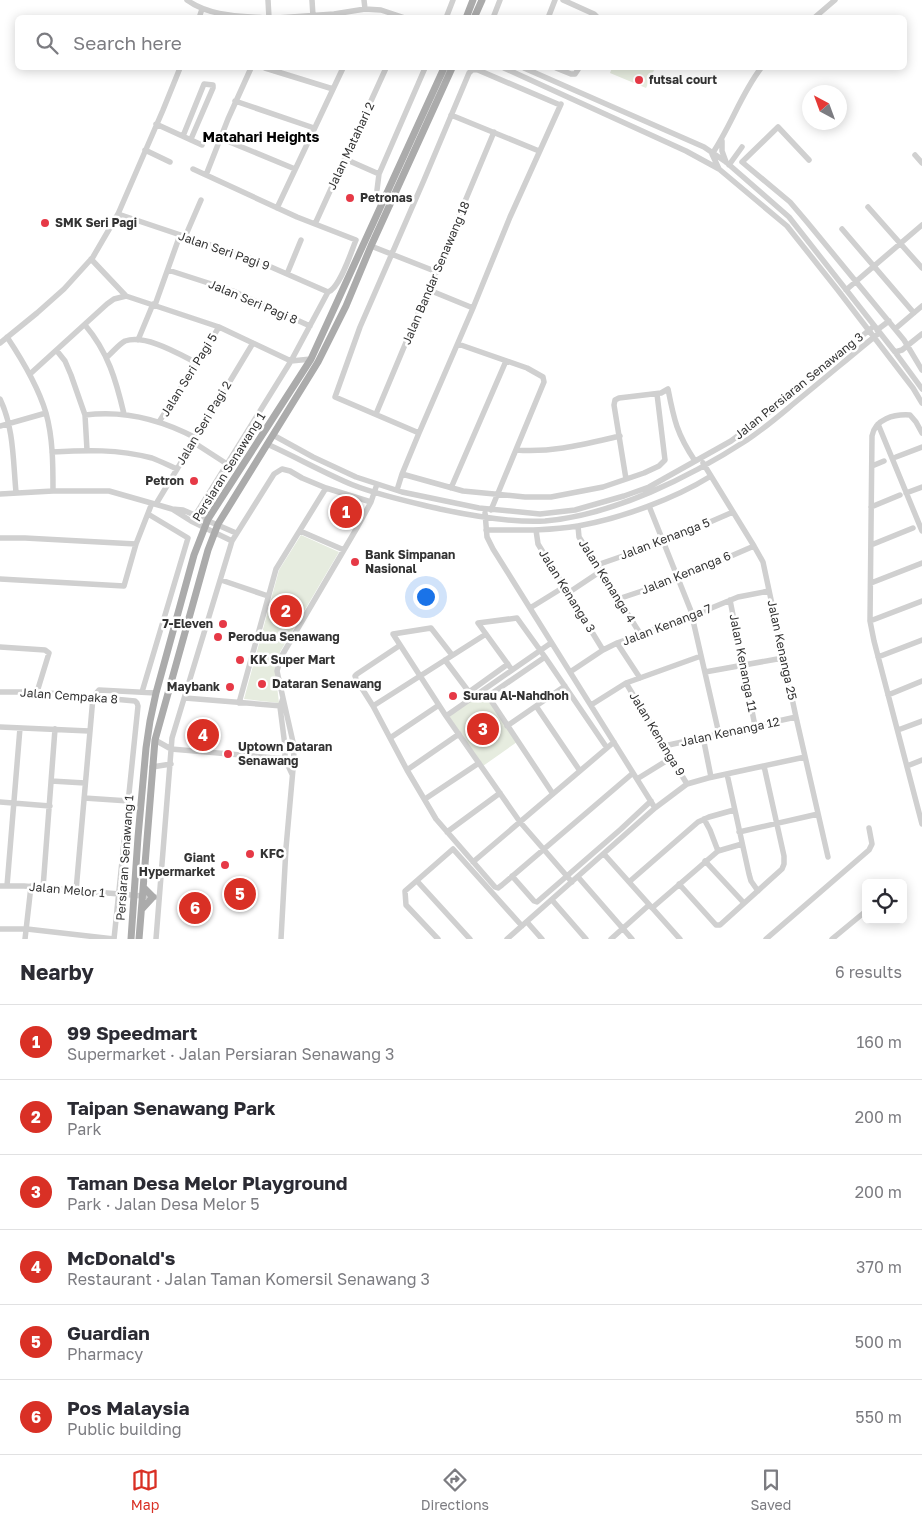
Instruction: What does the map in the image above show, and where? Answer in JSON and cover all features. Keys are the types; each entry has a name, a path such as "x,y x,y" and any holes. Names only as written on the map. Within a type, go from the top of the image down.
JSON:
{"main road":[{"path":"467,15 474,0"},
{"path":"475,15 482,0"},
{"name":"Persiaran Senawang 1","path":"139,939 144,896 155,740 214,532 318,362 346,306 449,70"},
{"name":"Persiaran Senawang 1","path":"131,939 146,748 156,693 194,554 208,519 311,358 449,70"},
{"path":"142,909 157,897 144,888"}],"street":[{"path":"188,0 202,9 238,15"},
{"path":"268,0 269,15"},
{"path":"312,0 313,15"},
{"path":"364,0 365,15"},
{"path":"447,15 453,0"},
{"path":"494,15 500,0"},
{"path":"549,15 555,0"},
{"path":"563,0 595,15"},
{"path":"818,15 835,0"},
{"path":"200,15 202,9"},
{"path":"322,15 366,10 381,10 396,15"},
{"path":"0,343 64,289 91,259 118,214 179,70"},
{"path":"206,175 250,70"},
{"path":"272,70 334,89"},
{"path":"277,208 342,70"},
{"name":"Jalan Matahari 2","path":"315,224 385,70"},
{"path":"377,190 380,174 425,70"},
{"path":"419,433 335,397 360,327 469,73 472,70"},
{"path":"478,70 560,105"},
{"path":"508,70 686,151 719,169 782,221 837,288 922,402"},
{"path":"522,76 524,70"},
{"path":"530,70 704,147 728,164 788,217 922,389"},
{"path":"561,70 571,74 575,74 578,70"},
{"path":"712,154 760,70"},
{"path":"183,136 204,84 213,85 191,139"},
{"path":"397,490 419,433 474,308 510,217 564,96"},
{"path":"236,101 314,128"},
{"path":"451,115 539,151"},
{"path":"156,124 202,144"},
{"path":"809,160 778,127 742,162 790,202 889,321 908,346 922,370"},
{"name":"Jalan Bandar Senawang 18","path":"376,414 494,132"},
{"path":"220,138 295,168"},
{"path":"704,147 722,139"},
{"path":"722,139 722,151 728,164"},
{"path":"728,164 742,147"},
{"path":"145,150 170,162"},
{"path":"712,154 719,169"},
{"path":"915,155 922,163"},
{"path":"345,160 380,174"},
{"path":"193,169 277,208 356,240 337,284 332,291 328,292 291,360 196,514"},
{"path":"138,340 182,236 200,200"},
{"path":"868,207 922,268"},
{"name":"Jalan Seri Pagi 9","path":"118,214 248,258 328,292"},
{"path":"846,290 922,225"},
{"path":"842,229 914,313"},
{"path":"287,274 301,240"},
{"path":"371,246 437,272"},
{"path":"91,259 126,296"},
{"name":"Jalan Seri Pagi 8","path":"168,270 233,291 310,326"},
{"path":"429,290 474,308"},
{"path":"30,374 114,299 126,296 154,304 219,328 291,360 311,358"},
{"path":"895,329 922,306"},
{"path":"877,330 889,321"},
{"path":"85,325 96,337 107,357 116,380 124,414"},
{"name":"Jalan Seri Pagi 5","path":"159,422 219,328"},
{"name":"Jalan Persiaran Senawang 3","path":"273,436 356,477 397,490 488,509 540,514 575,510 649,487 730,441 759,420 868,331 877,330"},
{"name":"Jalan Persiaran Senawang 3","path":"267,444 353,485 400,500 485,517 545,521 571,517 612,507 652,492 747,440 873,338 877,330"},
{"path":"895,352 902,350 922,334"},
{"path":"7,338 30,374 46,413 52,452 54,491"},
{"path":"107,357 124,342 138,340 166,348 197,363"},
{"name":"Jalan Seri Pagi 2","path":"0,579 124,586 136,544 148,514 253,343"},
{"path":"458,344 527,368 543,377 544,382 516,450 485,517 487,538 655,808"},
{"path":"57,351 72,375 85,415 88,450"},
{"path":"451,488 506,361"},
{"name":"Jalan Kenanga 25","path":"657,394 668,388 678,432 697,460 704,465 763,562 828,857"},
{"path":"402,474 463,491 525,497 551,497 603,487 644,473 659,466 666,460 657,394 615,400 614,405 626,479"},
{"path":"0,399 11,434 16,492"},
{"path":"0,426 46,413"},
{"path":"85,415 117,413 159,422 179,429 227,464"},
{"path":"922,433 910,415 900,414 885,419 873,429 870,622 907,766 919,800 922,824"},
{"path":"871,545 919,527 903,494 878,424"},
{"path":"516,450 552,450 620,436"},
{"path":"896,457 922,447"},
{"path":"52,452 88,450 120,452 153,459 177,469"},
{"path":"872,466 884,461"},
{"path":"156,939 157,897 172,738 232,541 274,474 282,470 290,470 302,478 326,488 371,502"},
{"path":"486,530 536,530 578,526 649,506 711,477"},
{"path":"292,774 285,758 283,698 277,671 281,657 371,502 377,484"},
{"path":"871,507 922,487"},
{"path":"239,703 254,659 276,568 326,488"},
{"path":"0,494 16,492 109,491 196,514 236,533"},
{"path":"649,506 692,616 719,734"},
{"path":"172,509 204,528 232,541"},
{"name":"Jalan Kenanga 5","path":"596,565 663,542 733,512"},
{"path":"142,692 188,538 148,514"},
{"name":"Jalan Kenanga 4","path":"578,526 579,537 640,635"},
{"name":"Jalan Kenanga 3","path":"536,530 538,544 603,650"},
{"path":"300,531 344,550"},
{"path":"0,538 136,544"},
{"name":"Jalan Kenanga 6","path":"618,599 678,579 754,546"},
{"path":"871,583 922,562"},
{"path":"568,593 601,571"},
{"path":"221,580 268,596"},
{"path":"530,608 564,587"},
{"name":"Jalan Kenanga 7","path":"570,672 617,643 692,616 738,596 769,590"},
{"name":"Jalan Kenanga 11","path":"730,600 755,726"},
{"path":"870,622 922,601"},
{"path":"512,670 478,623 516,618 545,657 606,748"},
{"path":"452,656 431,628 394,633 393,637 421,675 446,716 520,822 572,882"},
{"path":"372,706 486,634"},
{"path":"878,657 922,640"},
{"path":"446,716 551,643"},
{"path":"617,643 640,678"},
{"path":"400,646 355,676 436,819 494,886 498,888 633,772"},
{"path":"0,647 45,650 49,653 36,692"},
{"path":"591,705 626,683 701,656"},
{"path":"545,657 488,696 552,794"},
{"path":"704,672 783,658"},
{"path":"445,660 468,692 508,664"},
{"path":"888,695 922,681"},
{"name":"Jalan Kenanga 9","path":"626,683 688,784"},
{"path":"506,726 565,686"},
{"path":"76,891 93,697 100,690 156,693"},
{"name":"Jalan Cempaka 8","path":"0,692 36,692 135,701 137,703 129,801"},
{"path":"185,698 283,706"},
{"path":"390,738 439,705"},
{"path":"281,939 294,758 293,742 283,706"},
{"path":"536,706 580,771"},
{"name":"Jalan Kenanga 12","path":"664,746 796,717"},
{"path":"898,730 922,721"},
{"path":"0,727 89,731"},
{"path":"7,886 20,728"},
{"path":"43,888 56,729"},
{"path":"407,770 459,734"},
{"path":"703,737 711,777"},
{"path":"155,740 171,750 294,758"},
{"path":"473,862 614,742"},
{"path":"507,939 655,808 688,784 711,777 805,757"},
{"path":"636,779 671,758"},
{"path":"907,766 922,760"},
{"path":"425,799 479,763"},
{"path":"152,767 170,764"},
{"path":"678,884 716,925 720,925 782,869 784,856 764,766"},
{"path":"726,774 749,874 751,881 758,890"},
{"path":"52,781 85,783"},
{"path":"447,832 500,794"},
{"path":"0,929 27,929 72,937 114,939 129,801 84,798"},
{"path":"512,876 537,902 651,801"},
{"path":"0,802 50,806"},
{"path":"629,882 689,829 704,819 734,810"},
{"path":"739,832 818,814"},
{"path":"704,819 718,851"},
{"path":"766,939 870,850 872,844 869,828"},
{"path":"611,939 718,851 742,844"},
{"path":"438,939 406,905 405,891 453,849 524,924 542,939"},
{"path":"604,854 680,939"},
{"path":"705,861 744,903"},
{"path":"578,877 632,939"},
{"path":"417,881 470,939"},
{"name":"Jalan Melor 1","path":"0,886 31,886 157,897"},
{"path":"25,939 31,886"},
{"path":"552,900 586,939"},
{"path":"832,939 862,914"}],"shaded area":[{"name":"futsal court","path":"611,70 654,70 646,88 610,73"},
{"path":"301,535 339,552 280,652 275,669 279,703 244,699 279,570"},
{"path":"484,690 517,742 483,766 447,716"}],"place":[{"name":"futsal court","path":"639,80"},
{"name":"Petronas","path":"350,198"},
{"name":"SMK Seri Pagi","path":"45,223"},
{"name":"Petron","path":"194,481"},
{"name":"99 Speedmart","path":"346,512"},
{"name":"Bank Simpanan Nasional","path":"355,562"},
{"name":"Taipan Senawang Park","path":"286,611"},
{"name":"7-Eleven","path":"223,624"},
{"name":"Perodua Senawang","path":"218,637"},
{"name":"KK Super Mart","path":"240,660"},
{"name":"Dataran Senawang","path":"262,684"},
{"name":"Maybank","path":"230,687"},
{"name":"Surau Al-Nahdhoh","path":"453,696"},
{"name":"Taman Desa Melor Playground","path":"483,729"},
{"name":"McDonald's","path":"203,735"},
{"name":"Uptown Dataran Senawang","path":"228,754"},
{"name":"KFC","path":"250,854"},
{"name":"Giant Hypermarket","path":"225,865"},
{"name":"Guardian","path":"240,894"},
{"name":"Pos Malaysia","path":"195,908"}],"district":[{"name":"Matahari Heights","path":"261,137"}]}
